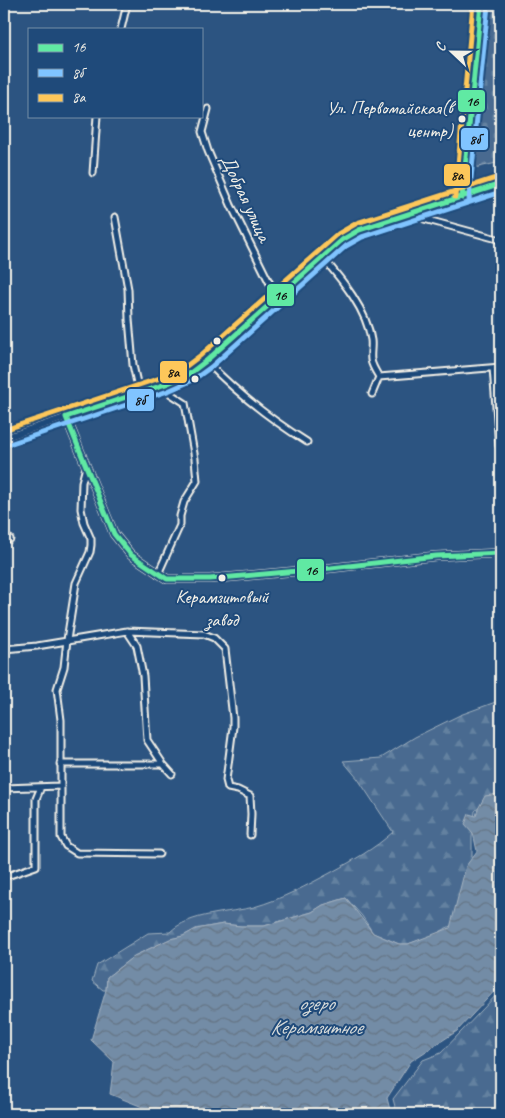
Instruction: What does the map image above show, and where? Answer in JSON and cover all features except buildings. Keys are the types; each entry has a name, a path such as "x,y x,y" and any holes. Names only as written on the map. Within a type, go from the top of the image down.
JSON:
{"street":[{"path":"121,28 127,4"},
{"path":"462,198 481,4"},
{"name":"Добрая улица","path":"208,109 202,132 208,151 231,205 277,298"},
{"path":"93,173 97,118"},
{"path":"4,438 166,384 189,374 342,240 358,230 419,212 501,184"},
{"path":"419,212 424,219 501,240"},
{"path":"115,217 127,280 133,365 139,392"},
{"path":"323,258 356,301 371,340 371,362 379,377"},
{"path":"206,361 248,400 284,428 306,442"},
{"path":"379,377 501,367"},
{"path":"493,368 499,446 501,447"},
{"path":"372,394 379,377"},
{"path":"158,574 180,525 180,516 184,502 197,481 185,403 171,394 166,384"},
{"path":"66,417 114,534 131,555 167,578 210,579 436,556 501,553"},
{"path":"86,467 82,482 82,509 84,523 91,539 90,552 76,583 66,640 64,667 57,689 61,720 61,837 66,846 77,853 159,854"},
{"path":"127,631 137,646 143,676 147,740 172,774"},
{"path":"4,649 37,646 127,631 204,634 214,638 225,649 233,727 226,780 228,788 238,790 250,796 250,835"},
{"path":"60,764 163,764"},
{"path":"4,788 60,786"},
{"path":"4,875 10,875 36,866 36,799 41,787"}],"green space":[{"path":"484,4 501,5 501,162 470,169"},
{"path":"501,700 501,792 475,811 472,837 472,874 454,924 434,935 408,944 399,944 373,933 362,916 346,898 323,905 312,912 264,926 223,924 196,929 134,956 107,977 106,990 103,990 92,981 97,965 148,933 170,932 178,926 199,917 254,907 274,900 294,892 371,849 393,832 358,779 343,761 381,758 415,737 460,715"},
{"path":"501,990 501,1114 397,1114 393,1099 423,1060 441,1053"}],"water":[{"name":"озеро Керамзитное","path":"501,792 501,984 457,1031 411,1061 387,1098 391,1114 160,1114 110,1094 114,1062 91,1040 106,990 107,977 134,956 196,929 223,924 264,926 312,912 323,905 346,898 373,933 399,944 408,944 450,928 466,866 477,851 473,833 465,824 469,814 476,816 485,796"}],"transit line":[{"name":"8а","path":"455,197 473,4"},
{"name":"16","path":"462,198 481,4"},
{"name":"8б","path":"469,199 488,5"},
{"name":"8а","path":"4,430 163,377 185,367 338,234 357,223 499,177"},
{"name":"16","path":"66,417 166,384 189,374 342,240 359,230 501,184"},
{"name":"8б","path":"6,445 168,391 193,380 211,367 346,246 362,237 501,192"},
{"name":"16","path":"66,417 114,534 131,555 167,579 210,579 436,556 501,553"}],"place":[{"name":"Ул. Первомайская(в центр)","path":"462,119"},
{"name":"Керамзитовый завод","path":"222,578"}]}
